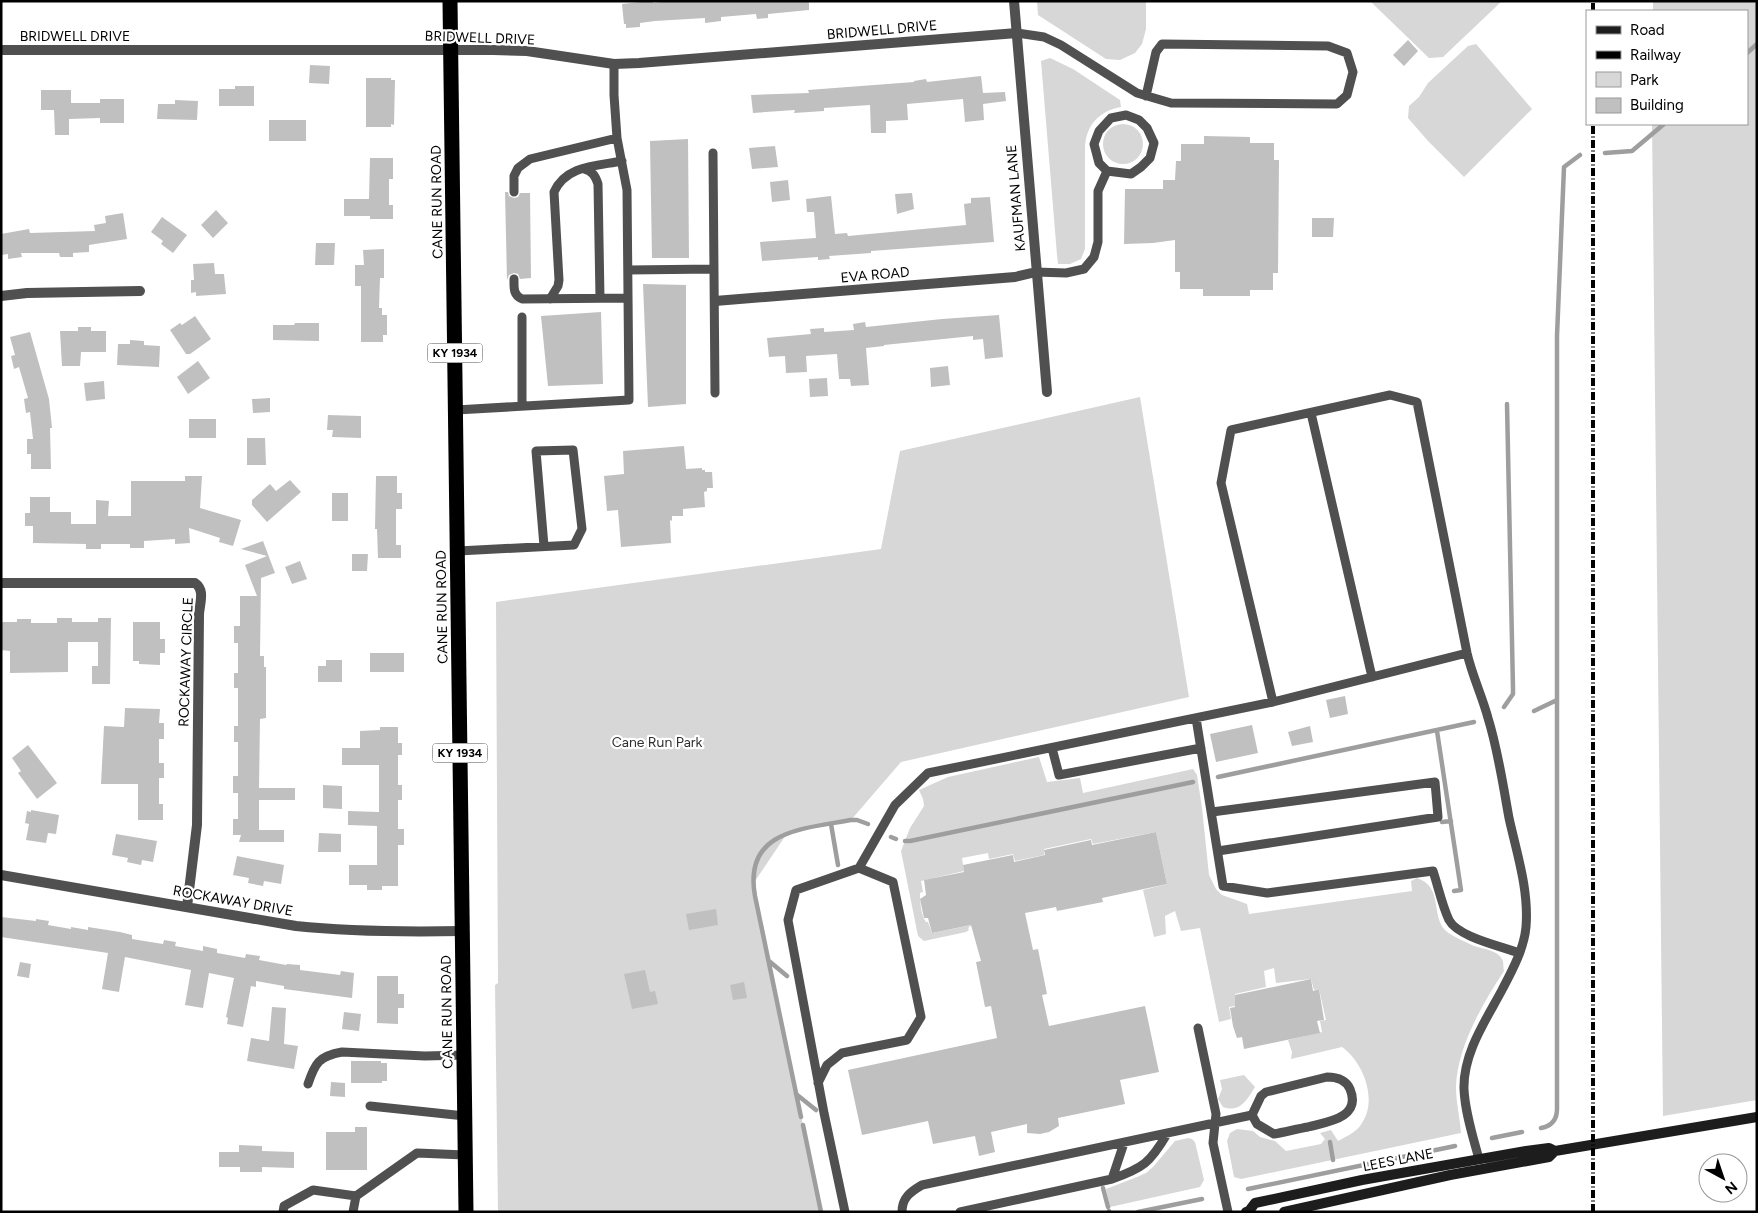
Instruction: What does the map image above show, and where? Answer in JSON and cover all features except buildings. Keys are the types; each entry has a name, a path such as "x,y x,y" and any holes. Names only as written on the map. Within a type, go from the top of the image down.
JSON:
{"highway":[{"name":"CANE RUN ROAD","path":"450,1 466,1212"}],"street":[{"name":"KAUFMAN LANE","path":"1014,1 1046,392"},
{"name":"BRIDWELL DRIVE","path":"1,50 527,51 614,64 1017,33"},
{"name":"EVA ROAD","path":"715,301 1016,277 1036,272"},
{"path":"1,296 27,293 140,291"},
{"name":"ROCKAWAY CIRCLE","path":"1,583 195,583 200,587 202,591 199,614 197,825 187,907"},
{"name":"ROCKAWAY DRIVE","path":"1,875 296,926 342,931 399,933 462,931"},
{"name":"LEES LANE","path":"1284,1212 1450,1174 1549,1157 1555,1151 1757,1117"},
{"name":"LEES LANE","path":"1248,1212 1255,1203 1362,1180 1549,1148 1555,1151"}],"lane":[{"path":"1017,33 1044,37 1061,45 1137,93 1146,96 1171,103 1337,104 1348,95 1353,72 1347,53 1328,46 1162,44 1156,52 1146,96"},
{"path":"456,410 629,400 627,190 617,138 614,64"},
{"path":"1126,115 1139,120 1147,128 1154,143 1150,158 1142,167 1131,174 1108,172 1099,163 1094,144 1099,131 1111,118 1126,115"},
{"path":"514,192 514,176 518,168 530,159 617,138"},
{"path":"713,154 715,393"},
{"path":"550,299 558,286 559,280 554,192 558,184 574,171 622,161"},
{"path":"583,169 590,171 595,176 598,184 600,298"},
{"path":"1036,272 1066,273 1084,269 1094,257 1098,242 1098,191 1108,172"},
{"path":"628,270 714,269"},
{"path":"514,279 515,293 517,297 522,299 628,298"},
{"path":"522,317 522,406"},
{"path":"1273,702 1220,483 1231,430 1390,395 1417,402 1470,667 1492,733 1524,889 1526,928 1519,953 1509,977 1477,1036 1466,1073 1465,1098 1479,1159"},
{"path":"1311,412 1372,677"},
{"path":"458,552 574,545 582,529 573,450 536,451 544,546"},
{"path":"845,1212 818,1083 788,920 796,890 859,868 895,805 928,773 1273,702 1468,653"},
{"path":"1196,718 1223,886 1267,893 1433,871 1448,915 1455,926 1470,936 1519,953"},
{"path":"1052,748 1059,776 1201,748"},
{"path":"1212,812 1435,782 1438,817 1218,851"},
{"path":"818,1083 827,1065 842,1054 908,1040 921,1017 893,882 859,868"},
{"path":"1198,1028 1216,1114 1213,1143 1228,1212"},
{"path":"308,1084 319,1060 330,1054 342,1052 425,1056 464,1055"},
{"path":"1327,1077 1341,1079 1348,1085 1352,1094 1350,1109 1339,1119 1280,1133 1274,1134 1263,1129 1257,1124 1252,1115 1260,1096 1266,1092 1327,1077"},
{"path":"370,1106 465,1116"},
{"path":"902,1212 904,1199 911,1191 922,1185 1252,1115"},
{"path":"960,1212 1112,1179 1137,1170 1159,1148 1168,1134"},
{"path":"1112,1179 1124,1143"},
{"path":"283,1212 284,1206 313,1190 356,1196 417,1154 466,1155"},
{"path":"353,1212 356,1196"}],"green space":[{"path":"1037,1 1146,1 1146,29 1142,44 1135,53 1120,60 1106,59 1038,15"},
{"path":"1372,1 1502,1 1443,57 1429,58"},
{"path":"1653,1 1757,1 1757,1100 1663,1116 1652,125 1748,125 1748,10 1653,10"},
{"path":"1476,44 1532,109 1464,177 1408,118 1409,106 1419,97 1428,83 1468,46"},
{"path":"1050,58 1073,69 1120,100 1121,107 1100,116 1095,120 1088,132 1085,148 1085,249 1081,259 1070,264 1058,264 1057,255 1041,61"},
{"path":"1123,124 1137,130 1143,144 1137,158 1123,164 1109,158 1103,144 1109,130"},
{"name":"Cane Run Park","path":"1140,397 1189,697 901,762 851,820 788,832 753,884 821,1212 498,1212 495,985 498,983 496,602 881,549 900,451"},
{"path":"1039,757 1047,782 1080,778 1083,793 1193,769 1197,775 1202,808 1209,875 1216,889 1222,895 1247,904 1249,914 1412,891 1411,881 1417,878 1425,882 1431,888 1434,895 1441,925 1446,931 1474,946 1490,950 1500,956 1503,963 1504,971 1472,1026 1457,1072 1456,1087 1461,1133 1241,1179 1234,1177 1227,1141 1230,1133 1237,1129 1253,1131 1260,1137 1275,1141 1286,1151 1321,1144 1325,1139 1320,1133 1331,1130 1338,1141 1352,1134 1362,1123 1367,1113 1369,1103 1366,1082 1356,1062 1342,1047 1291,1059 1292,1052 1288,1040 1322,1032 1320,1021 1326,1020 1319,989 1314,990 1311,979 1276,983 1274,968 1264,971 1266,987 1235,994 1235,1006 1229,1007 1231,1019 1219,1022 1200,928 1181,931 1175,911 1165,916 1166,934 1154,937 1143,890 1167,884 1156,832 1093,844 1091,839 1044,849 1044,855 1015,861 1013,854 989,859 988,853 962,858 964,871 921,881 923,892 920,893 921,909 932,933 972,925 966,932 924,941 918,936 901,851 910,828 924,806 919,790 948,777"},
{"path":"1244,1075 1255,1087 1238,1107 1223,1107 1218,1099 1222,1089 1220,1080"},
{"path":"1188,1138 1195,1142 1204,1180 1200,1187 1110,1207 1106,1189 1146,1173 1175,1141"}],"waterway":[{"path":"1748,52 1757,44"},
{"path":"1605,153 1632,151 1663,125"},
{"path":"1541,1128 1553,1122 1557,1109 1557,336 1564,167 1580,155"},
{"path":"1504,707 1513,694 1507,404"},
{"path":"1534,711 1557,700"},
{"path":"1218,777 1474,722"},
{"path":"1437,731 1461,890 1454,891"},
{"path":"905,841 1193,782"},
{"path":"801,1117 755,896 754,874 758,858 767,845 780,837 814,826 851,820 868,824"},
{"path":"1442,822 1451,821"},
{"path":"831,824 838,865"},
{"path":"891,837 896,839"},
{"path":"769,961 787,976"},
{"path":"796,1094 816,1110"},
{"path":"803,1125 821,1212"},
{"path":"1492,1138 1522,1132"},
{"path":"1330,1142 1333,1160"},
{"path":"1248,1189 1455,1146"},
{"path":"1103,1188 1108,1207"},
{"path":"1138,1212 1202,1199"}],"railway":[{"path":"1593,1 1593,10"},
{"path":"1593,125 1593,1212"}]}
